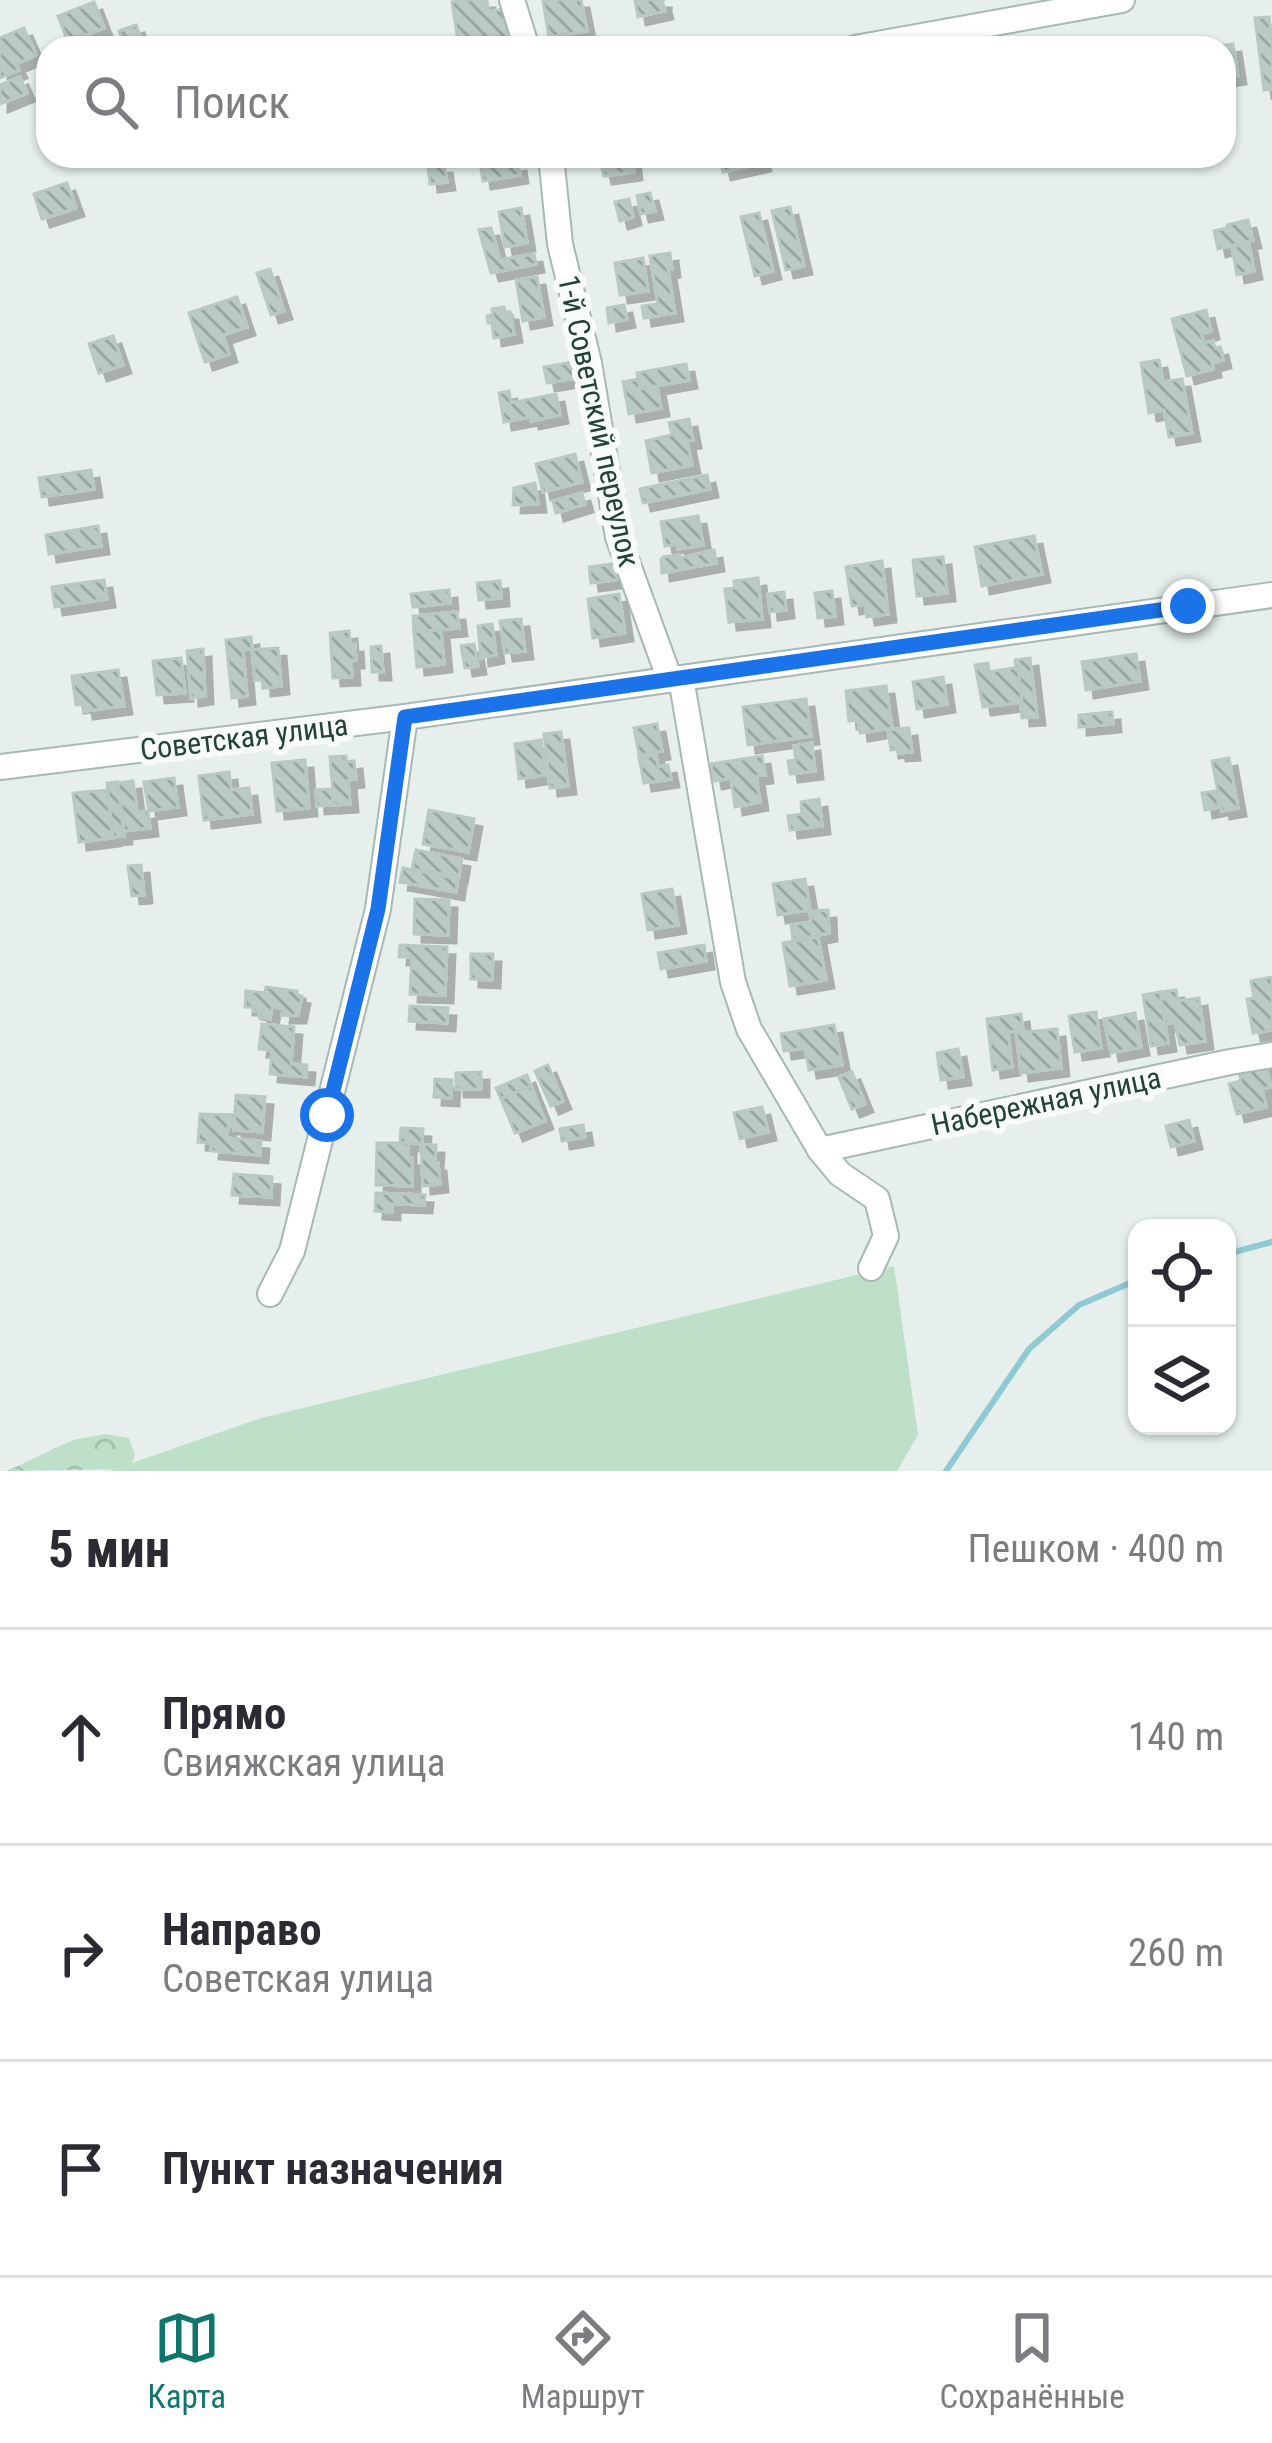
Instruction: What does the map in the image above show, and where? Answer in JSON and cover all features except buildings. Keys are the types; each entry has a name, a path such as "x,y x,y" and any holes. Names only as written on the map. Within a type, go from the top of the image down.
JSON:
{"street":[{"path":"512,0 523,36"},
{"path":"922,36 1121,0"},
{"name":"1-й Советский переулок","path":"551,168 560,244 590,363 619,538 676,679 734,982 749,1029 820,1150 840,1174 877,1199 886,1236 871,1268"},
{"name":"Советская улица","path":"0,767 405,717 1272,596"},
{"path":"270,1294 292,1251 378,909 405,717"},
{"name":"Набережная улица","path":"820,1150 1272,1055"}],"green space":[{"path":"894,1266 918,1435 897,1471 109,1471 261,1418"},
{"path":"105,1434 129,1438 135,1455 130,1469 7,1471 73,1440"}],"waterway":[{"path":"1236,1252 1272,1242"},
{"path":"946,1471 1029,1349 1079,1305 1128,1284"}],"route":[{"path":"327,1115 378,909 405,717 1188,606"}]}
